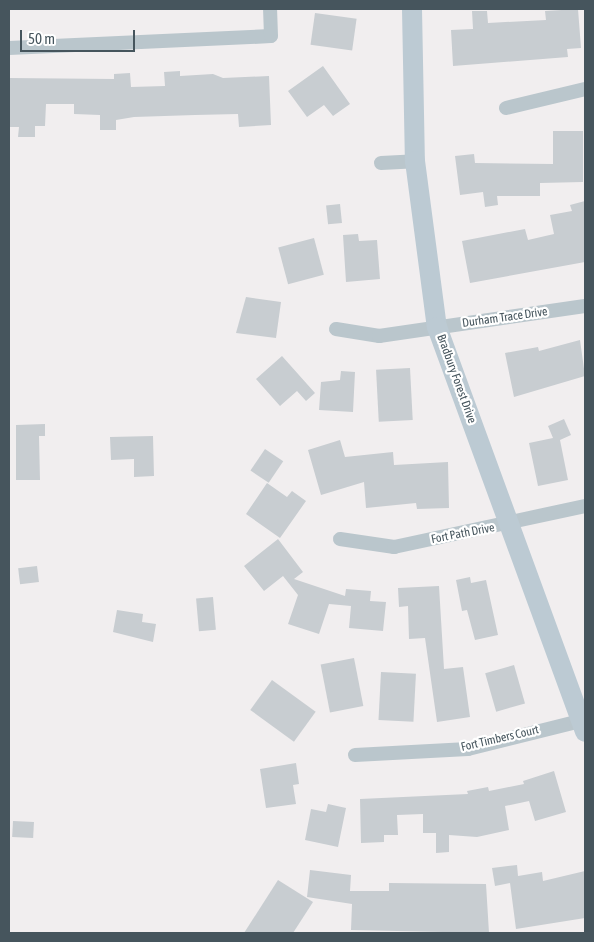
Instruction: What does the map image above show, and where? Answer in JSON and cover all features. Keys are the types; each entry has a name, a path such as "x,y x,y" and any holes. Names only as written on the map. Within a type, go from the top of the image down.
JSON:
{"street":[{"path":"9,48 271,36 270,9"},
{"name":"Bradbury Forest Drive","path":"412,9 416,161 437,328 582,723"},
{"path":"506,108 585,89"},
{"path":"381,163 416,161"},
{"name":"Durham Trace Drive","path":"336,328 379,336 585,306"},
{"name":"Fort Path Drive","path":"340,539 394,548 509,525 585,506"},
{"name":"Fort Timbers Court","path":"355,755 468,749 576,722 582,723"}],"building":[{"path":"578,9 581,48 567,49 568,57 453,66 451,30 473,29 472,11 487,11 488,23 546,20 545,11"},
{"path":"315,13 357,19 352,51 311,45"},
{"path":"323,66 350,104 333,116 324,105 307,117 288,91"},
{"path":"180,71 180,76 213,74 223,78 269,76 271,125 239,127 238,114 195,115 134,117 116,120 116,130 100,130 100,115 74,114 74,104 46,104 45,126 35,126 35,137 18,137 19,127 9,127 9,78 114,79 114,74 130,73 131,87 165,86 164,72"},
{"path":"553,131 583,131 583,182 540,183 540,196 497,196 498,205 485,207 483,192 460,195 455,156 474,154 475,163 553,164"},
{"path":"585,201 585,262 470,283 462,241 525,229 528,240 554,234 550,215 572,211 570,205"},
{"path":"340,204 342,223 328,224 326,205"},
{"path":"358,234 359,241 377,240 380,279 346,282 343,235"},
{"path":"314,238 324,275 288,284 278,248"},
{"path":"246,297 281,302 276,338 236,333"},
{"path":"580,340 585,376 514,397 505,353 538,347 539,351"},
{"path":"282,356 315,393 306,401 297,391 280,406 256,379"},
{"path":"410,368 413,420 379,422 376,370"},
{"path":"341,371 355,372 353,412 319,410 321,382 340,380"},
{"path":"564,419 571,435 560,440 568,480 538,486 529,443 553,438 548,426"},
{"path":"45,424 45,436 39,436 40,480 16,480 16,425"},
{"path":"153,436 154,476 134,477 134,459 111,460 110,437"},
{"path":"340,440 345,457 393,452 394,465 448,462 449,508 417,509 416,503 366,508 364,482 321,495 308,450"},
{"path":"265,449 283,461 269,483 250,471"},
{"path":"267,483 287,497 292,491 306,501 280,538 246,514"},
{"path":"278,539 303,572 294,579 345,596 346,589 371,591 370,601 386,602 383,631 349,628 351,606 329,604 319,634 288,624 298,595 283,576 264,591 244,566"},
{"path":"37,566 39,582 20,584 18,568"},
{"path":"470,577 471,583 486,580 498,635 475,640 467,610 462,611 456,580"},
{"path":"439,586 444,669 463,667 470,717 437,722 425,638 409,639 408,606 399,607 398,588"},
{"path":"213,597 216,630 199,631 196,598"},
{"path":"117,610 143,614 142,622 156,624 153,642 113,632"},
{"path":"354,658 363,706 330,713 321,664"},
{"path":"514,665 525,703 496,712 485,673"},
{"path":"381,672 416,674 413,722 378,720"},
{"path":"272,680 316,712 294,742 250,710"},
{"path":"296,763 299,784 293,785 296,804 266,808 260,769"},
{"path":"554,771 566,812 535,821 529,801 505,806 509,830 477,837 449,835 449,852 436,853 436,833 423,833 423,814 397,815 398,835 384,835 384,842 361,843 360,799 468,794 467,791 488,787 489,791 524,784 523,781"},
{"path":"328,804 346,808 338,847 305,840 311,809 326,812"},
{"path":"13,821 34,822 33,838 12,837"},
{"path":"517,865 518,876 542,872 543,881 585,871 585,918 516,929 510,883 495,886 492,868"},
{"path":"310,870 351,875 350,891 389,891 389,883 486,884 489,933 351,930 352,904 307,897"},
{"path":"278,880 313,902 293,933 244,933"}]}
